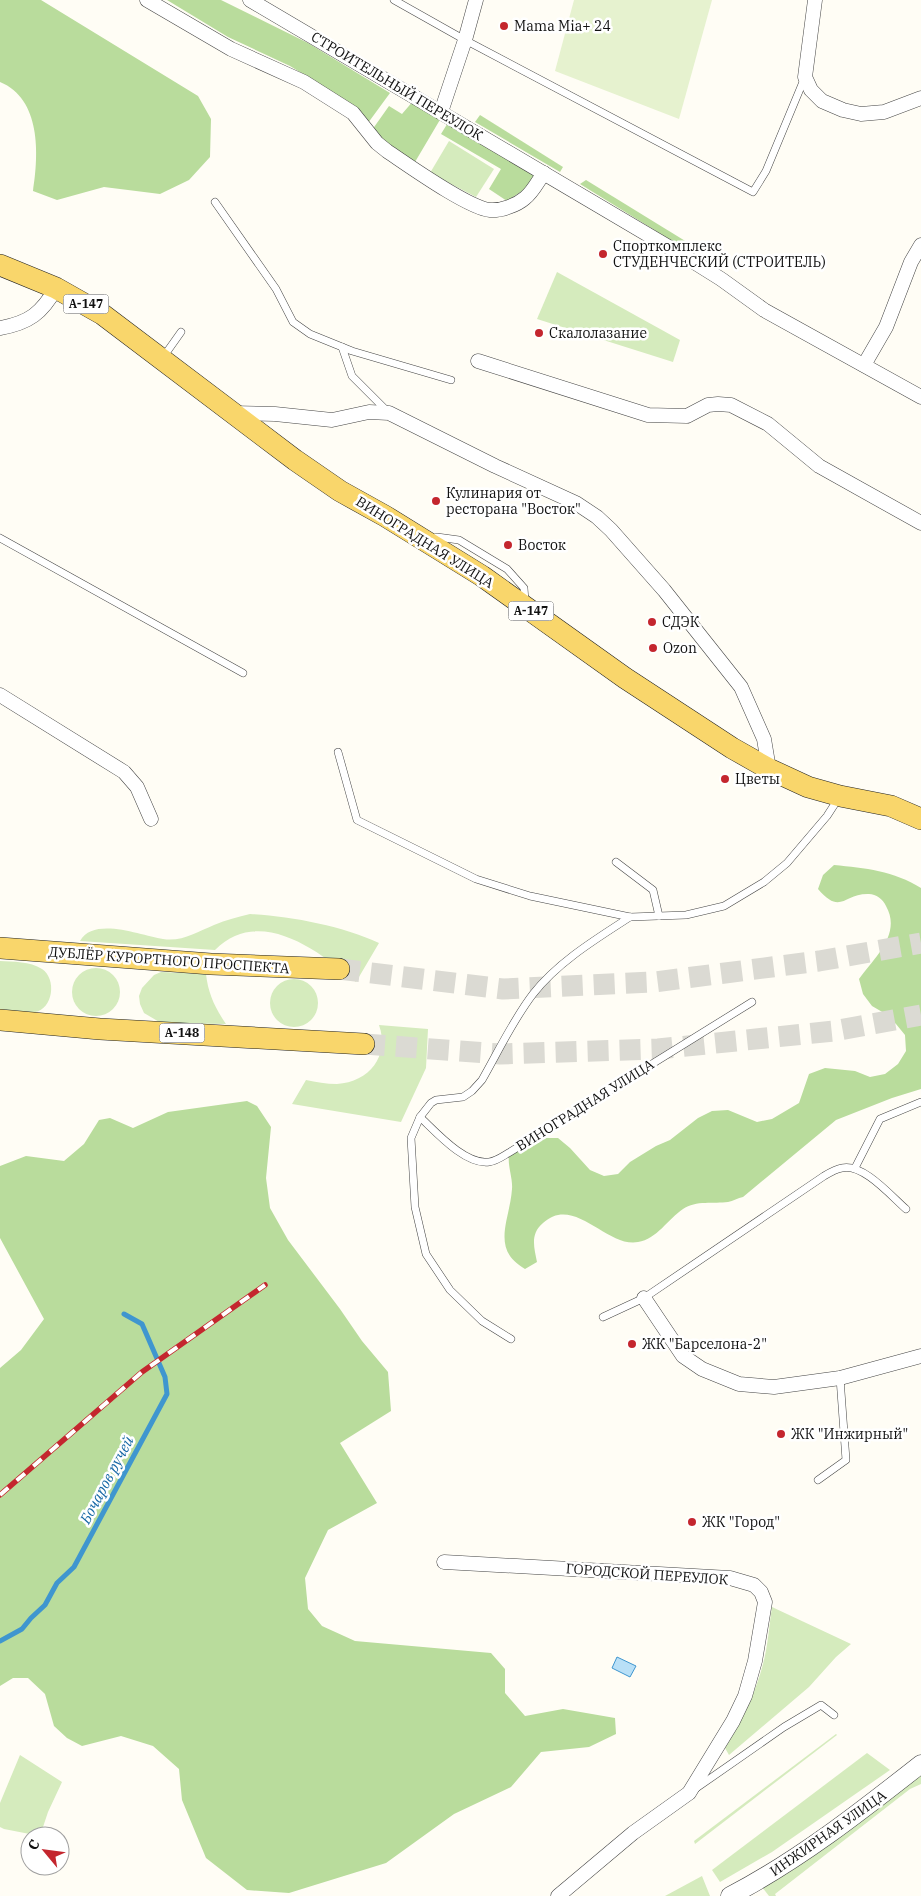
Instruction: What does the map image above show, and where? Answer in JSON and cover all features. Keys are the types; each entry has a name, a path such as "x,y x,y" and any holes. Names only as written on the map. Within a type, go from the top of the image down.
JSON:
{"main road":[{"name":"ВИНОГРАДНАЯ УЛИЦА","path":"0,265 56,288 102,314 295,460 340,491 482,576 625,678 732,748 769,769 808,787 840,796 891,806 921,819"},
{"name":"ДУБЛЁР КУРОРТНОГО ПРОСПЕКТА","path":"0,948 211,964 339,969"},
{"name":"А-148","path":"0,1020 364,1044"}],"street":[{"path":"147,0 231,49 304,82 353,113 377,143 387,151 472,205 490,210 507,208 527,197 544,173"},
{"name":"СТРОИТЕЛЬНЫЙ ПЕРЕУЛОК","path":"250,0 697,264 764,310 921,397"},
{"path":"441,112 476,0"},
{"path":"815,0 806,77 810,90 822,100 843,110 862,114 884,112 921,98"},
{"path":"864,366 886,327 910,262 921,245"},
{"path":"0,328 14,326 34,316 42,310 56,288"},
{"path":"478,361 648,415 686,416 708,405 731,405 768,424 819,466 921,523"},
{"path":"233,413 275,414 332,420 370,412 389,413 495,466 576,503 604,523 664,590 741,687 764,739 769,769"},
{"path":"0,695 124,772 137,787 150,819"},
{"path":"644,1298 683,1356 702,1369 724,1380 739,1384 774,1387 840,1378 921,1356"},
{"name":"ГОРОДСКОЙ ПЕРЕУЛОК","path":"444,1562 730,1578 754,1585 761,1592 765,1602 755,1661 745,1696 733,1721 689,1792 633,1832 558,1896"},
{"name":"ИНЖИРНАЯ УЛИЦА","path":"730,1896 762,1880 824,1839 921,1764"}],"lane":[{"path":"394,0 465,40 753,192 766,171 806,77"},
{"path":"214,202 276,290 294,322 310,334 342,347 451,380"},
{"path":"162,359 181,332"},
{"path":"342,347 352,376 389,413"},
{"path":"0,538 243,673"},
{"path":"338,752 356,820 476,879 530,896 630,917 686,915 724,906 764,882 788,863 827,816 840,796"},
{"path":"616,862 653,890 659,916"},
{"path":"511,1339 482,1321 450,1290 426,1254 415,1207 411,1145 413,1131 420,1116 436,1100 463,1096 472,1091 482,1080 532,994 546,979 563,964 630,917"},
{"name":"ВИНОГРАДНАЯ УЛИЦА","path":"420,1116 458,1151 471,1159 490,1162 510,1152 752,1002"},
{"path":"855,1168 880,1119 921,1102"},
{"path":"603,1317 644,1298 824,1176 842,1167 855,1168 869,1176 906,1209"},
{"path":"818,1480 846,1460 840,1378"},
{"path":"689,1792 784,1727 821,1706 834,1715"}],"green space":[{"path":"0,0 41,0 198,96 211,119 210,157 189,180 160,194 104,187 57,200 33,191 36,145 30,114 23,101 13,90 0,82"},
{"path":"167,0 221,0 308,43 390,93 368,123 355,106 290,66 228,37"},
{"path":"574,0 712,0 679,119 555,71"},
{"path":"414,100 441,118 415,162 392,147 372,130 389,106 402,114"},
{"path":"480,115 563,167 560,172 475,122"},
{"path":"449,121 535,174 525,189 507,201 489,189 501,169 441,134"},
{"path":"449,141 494,169 476,197 430,173"},
{"path":"586,180 695,247 690,252 580,184"},
{"path":"557,272 680,340 673,362 537,319"},
{"path":"834,865 890,874 921,888 921,1089 836,1120 743,1197 728,1202 699,1203 688,1206 657,1233 645,1240 626,1242 579,1218 567,1215 555,1216 543,1223 536,1232 534,1241 537,1262 525,1269 514,1261 505,1243 506,1223 512,1189 510,1152 546,1138 558,1138 590,1170 604,1176 618,1174 630,1162 670,1140 698,1118 712,1111 728,1110 757,1122 772,1119 799,1103 809,1074 825,1068 855,1071 870,1077 885,1074 898,1064 906,1051 905,1035 884,1013 872,1006 863,994 859,979 884,945 891,926 890,916 883,901 874,895 861,895 838,902 826,897 818,889 823,875"},
{"path":"250,914 316,923 379,943 356,982 307,946 270,932 251,932 232,937 215,950 80,941 87,934 96,930 107,929 119,929 170,940 177,939"},
{"path":"0,961 21,962 37,966 47,974 50,980 51,993 49,1000 41,1010 22,1012 0,1009"},
{"path":"96,968 105,970 113,975 118,983 120,992 118,1001 113,1009 105,1014 96,1016 87,1014 79,1009 74,1001 72,992 74,983 79,975 87,970"},
{"path":"161,972 206,974 208,988 226,1024 161,1023 144,1013 139,996 142,988 154,975"},
{"path":"294,979 303,981 311,986 316,994 318,1003 316,1012 311,1020 303,1025 294,1027 285,1025 277,1020 272,1012 270,1003 272,994 277,986 285,981"},
{"path":"379,1025 428,1029 426,1068 401,1122 292,1104 306,1080 337,1084 359,1078 367,1073 379,1057 382,1047"},
{"path":"247,1101 257,1106 271,1127 266,1178 270,1208 288,1240 362,1341 388,1372 391,1411 340,1443 377,1503 328,1530 305,1578 308,1609 322,1626 355,1641 491,1653 505,1669 505,1693 525,1716 563,1709 615,1718 616,1734 589,1747 541,1752 511,1787 454,1814 386,1863 289,1893 247,1890 206,1858 182,1800 179,1769 153,1746 121,1736 82,1746 67,1738 54,1726 45,1694 28,1678 13,1678 0,1686 0,1368 21,1350 44,1319 0,1238 0,1166 26,1156 64,1161 84,1144 99,1120 110,1118 133,1128 168,1112"},
{"path":"772,1607 851,1644 836,1657 809,1687 729,1755 725,1748 747,1708 760,1675 766,1650"},
{"path":"837,1735 695,1844 694,1841"},
{"path":"867,1753 890,1770 772,1852 720,1882 712,1870"},
{"path":"20,1755 62,1782 43,1826 20,1826 20,1832 0,1827 0,1803"},
{"path":"921,1775 921,1784 910,1789 775,1894 776,1896 769,1896 762,1887 827,1846"},
{"path":"702,1876 710,1896 665,1896"}],"water":[{"path":"617,1657 636,1666 630,1677 612,1668"}],"waterway":[{"name":"Бочаров ручей","path":"0,1641 22,1629 45,1605 57,1583 74,1567 167,1394 165,1377 142,1324 124,1314"}],"tunnel":[{"path":"339,969 503,989 654,982 819,961 921,943"},
{"path":"364,1044 500,1054 658,1049 834,1031 921,1015"}],"railway":[{"path":"0,1495 142,1372 265,1285"}],"place":[{"name":"Mama Mia+ 24","path":"504,26"},
{"name":"Спорткомплекс СТУДЕНЧЕСКИЙ (СТРОИТЕЛЬ)","path":"603,254"},
{"name":"Скалолазание","path":"539,333"},
{"name":"Кулинария от ресторана \"Восток\"","path":"436,501"},
{"name":"Восток","path":"508,545"},
{"name":"СДЭК","path":"652,622"},
{"name":"Ozon","path":"653,648"},
{"name":"Цветы","path":"725,779"},
{"name":"ЖК \"Барселона-2\"","path":"632,1344"},
{"name":"ЖК \"Инжирный\"","path":"781,1434"},
{"name":"ЖК \"Город\"","path":"692,1522"}]}
